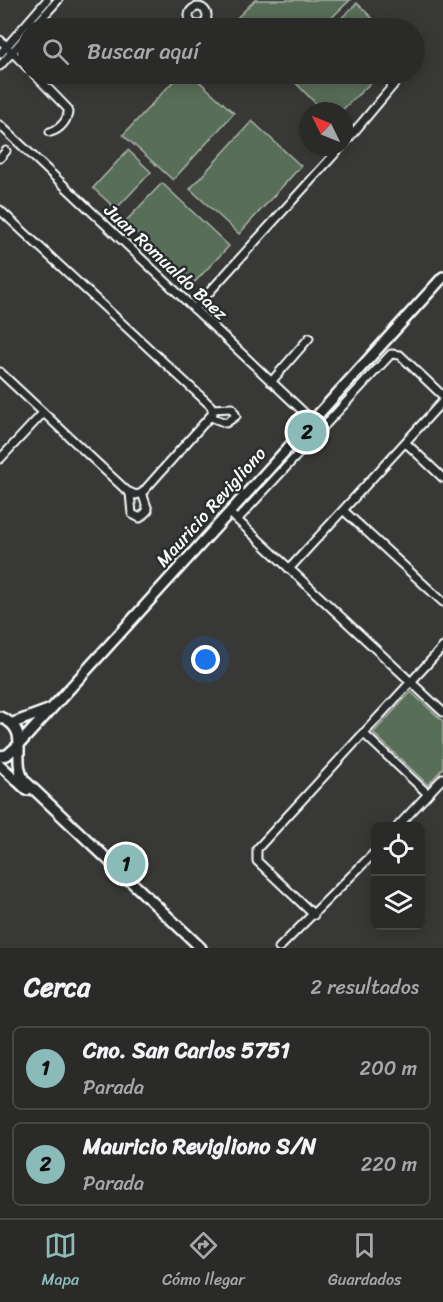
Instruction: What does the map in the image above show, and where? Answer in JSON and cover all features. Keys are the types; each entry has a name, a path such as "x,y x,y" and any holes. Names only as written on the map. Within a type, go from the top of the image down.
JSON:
{"main road":[{"name":"Mauricio Revigliono","path":"17,744 53,708 443,277"},
{"name":"Mauricio Revigliono","path":"5,720 53,708"},
{"path":"5,720 18,730 18,761 24,780 201,948"},
{"path":"0,756 17,744"},
{"path":"0,765 195,948"}],"street":[{"path":"31,18 47,0"},
{"path":"42,18 58,0"},
{"path":"189,0 194,8"},
{"path":"0,54 18,33"},
{"path":"0,39 18,57"},
{"path":"0,66 18,46"},
{"path":"44,84 68,109 67,117 59,128 50,132"},
{"path":"353,133 394,84"},
{"name":"Juan Romualdo Baez","path":"0,125 312,420"},
{"path":"0,158 6,151"},
{"path":"194,309 333,156"},
{"path":"0,210 212,409 232,408 236,416 226,423 211,417"},
{"path":"271,382 309,338"},
{"path":"237,520 391,354 400,355 443,399 406,443 289,569"},
{"path":"0,372 130,493 136,495 142,493 211,417 212,409"},
{"path":"0,459 43,413"},
{"path":"406,443 443,478"},
{"path":"130,493 132,514 140,518 148,510 142,493"},
{"path":"343,510 443,602"},
{"path":"229,512 443,712"},
{"path":"314,915 257,861 255,853 260,844 443,647"},
{"path":"363,733 428,794"},
{"path":"402,822 443,778"},
{"path":"278,948 314,915 371,854"}],"green space":[{"path":"255,0 350,0 331,18 237,18"},
{"path":"357,3 372,18 341,18"},
{"path":"171,84 202,84 234,113 173,180 123,135"},
{"path":"297,84 369,84 350,102 314,102"},
{"path":"252,121 301,166 239,234 190,189"},
{"path":"128,150 151,172 116,209 93,188"},
{"path":"162,183 229,246 192,285 125,222"},
{"path":"411,692 443,721 443,768 428,785 373,733"}],"place":[{"name":"Mauricio Revigliono S/N","path":"307,432"},
{"name":"Cno. San Carlos 5751","path":"126,864"}]}
